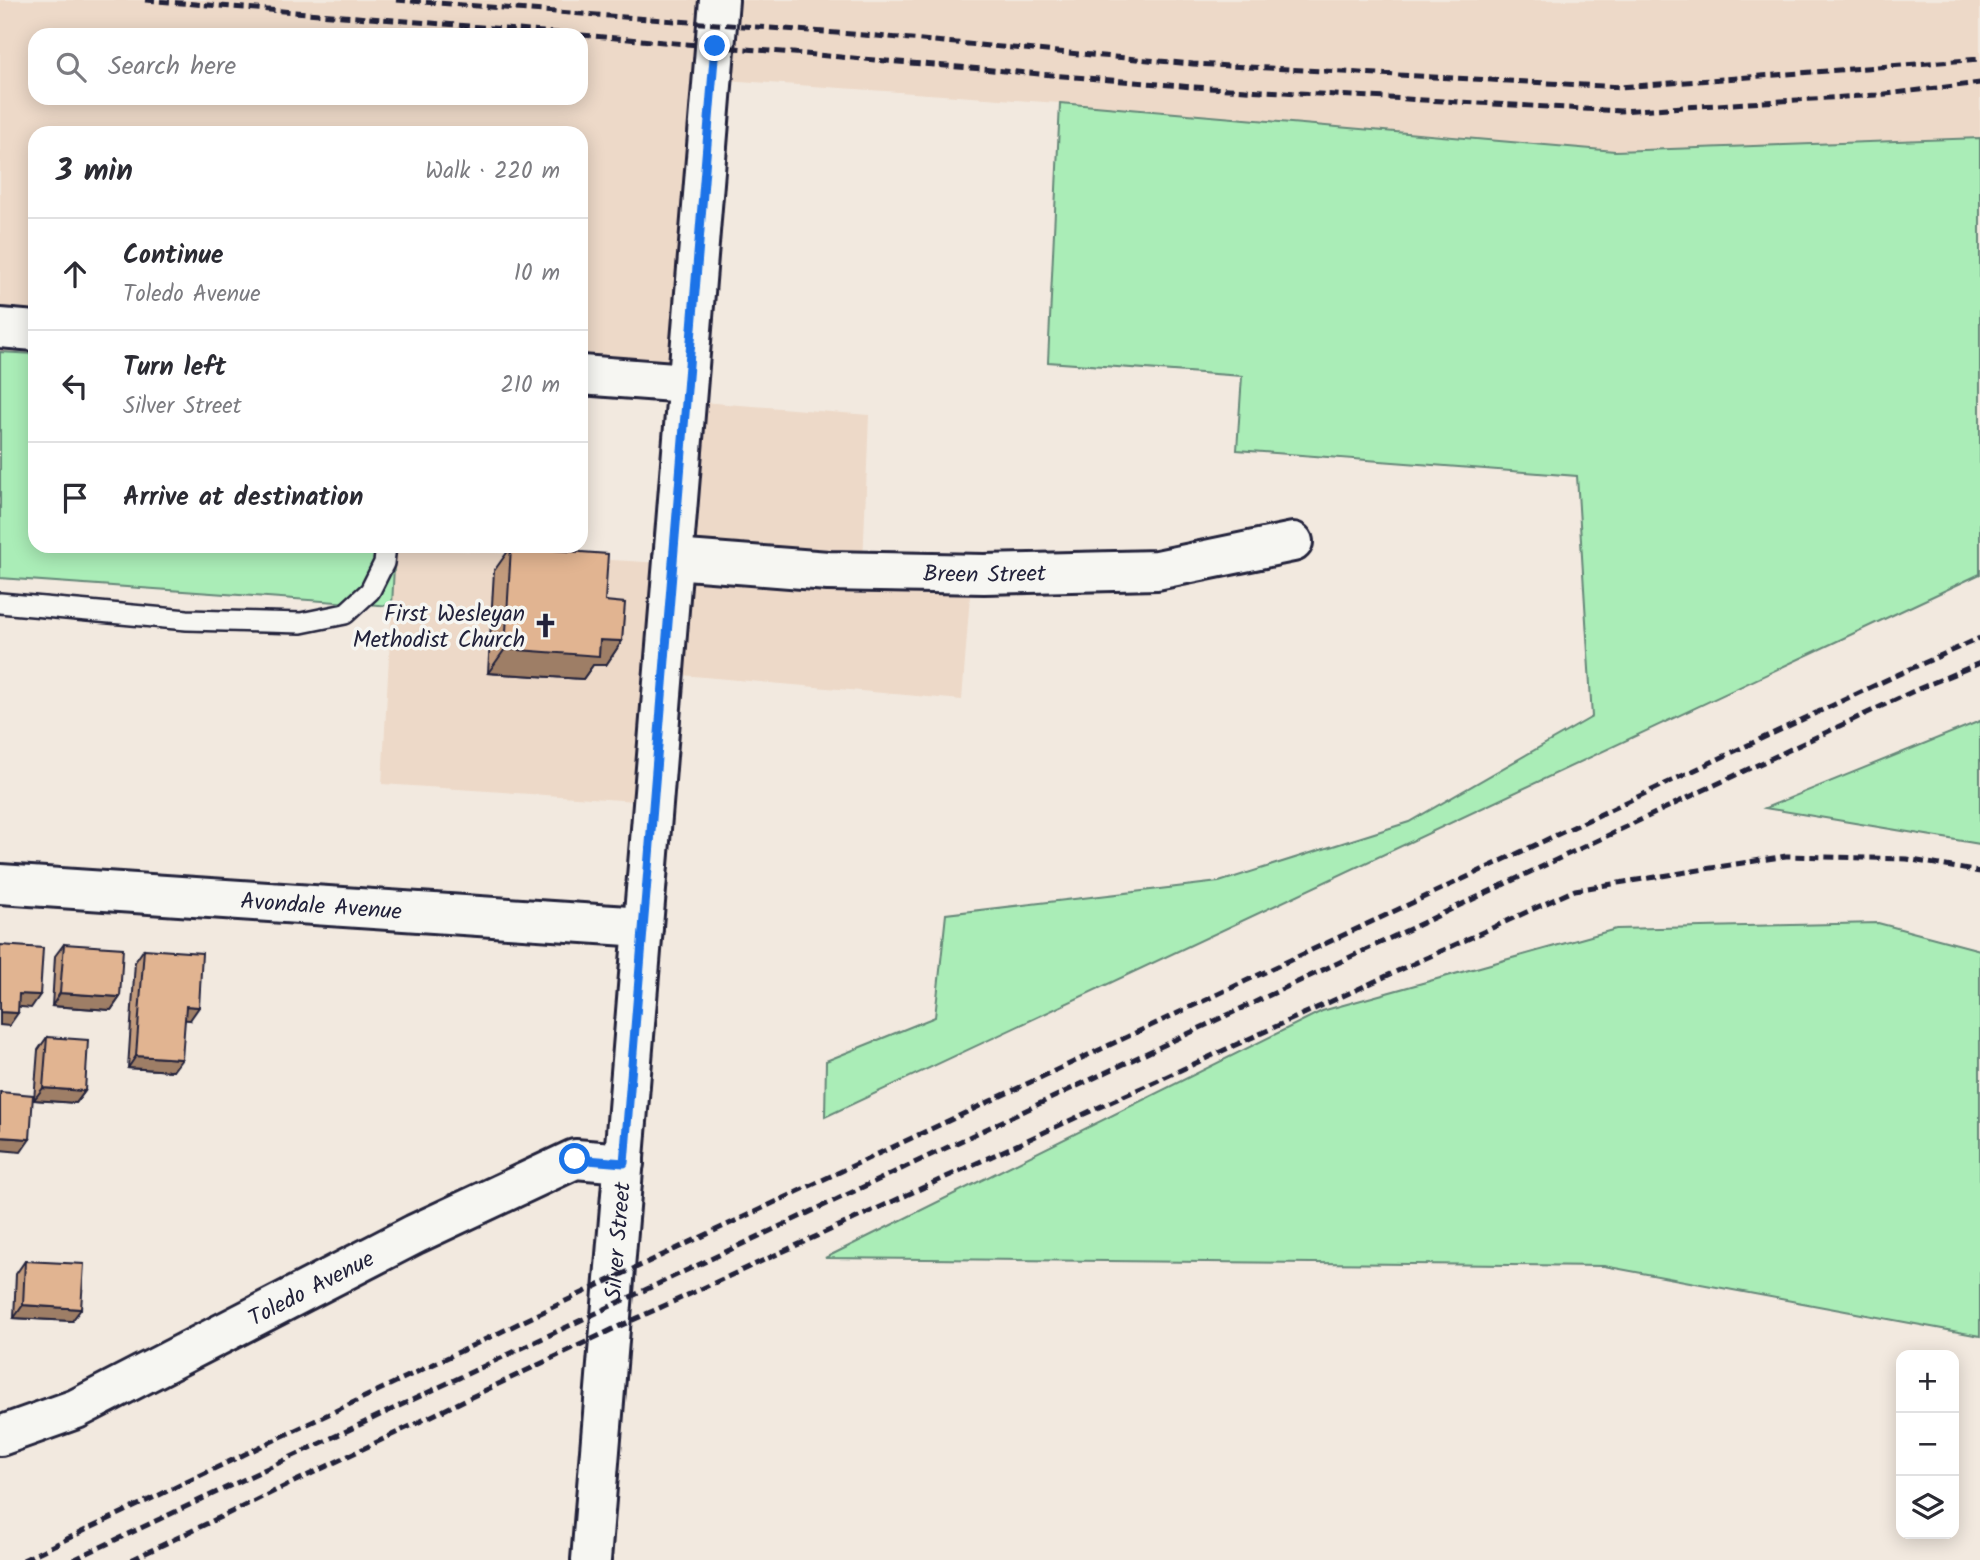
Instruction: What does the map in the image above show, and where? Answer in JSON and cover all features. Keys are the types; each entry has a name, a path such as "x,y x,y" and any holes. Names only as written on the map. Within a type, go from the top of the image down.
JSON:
{"street":[{"name":"Silver Street","path":"591,1560 719,0"},
{"path":"0,328 28,330"},
{"path":"588,376 687,383"},
{"name":"Breen Street","path":"673,559 828,571 984,574 1157,570 1293,542"},
{"name":"Avondale Avenue","path":"0,884 642,927"},
{"name":"Toledo Avenue","path":"0,1437 76,1409 415,1234 575,1159 624,1163"}],"lane":[{"path":"0,603 187,620 301,623 345,614 370,591 384,563 385,553"}],"shaded area":[{"path":"0,0 1980,0 1980,138 1615,151 1060,103 711,79 680,365 588,362 588,126 28,126 28,354 0,352"},
{"path":"676,400 869,415 863,564 972,569 962,700 659,673 651,802 382,784 395,553 495,553 662,563"}],"green space":[{"path":"1060,103 1615,151 1980,138 1980,574 825,1117 826,1061 935,1017 946,914 1219,882 1409,822 1592,717 1577,476 1237,450 1242,376 1048,362"},
{"path":"0,352 28,354 28,553 395,553 392,606 0,578"},
{"path":"1980,721 1980,844 1765,808"},
{"path":"1878,923 1980,950 1980,1336 1604,1266 825,1258 1322,1011 1616,929"}],"building":[{"name":"First Wesleyan Methodist Church","path":"511,553 608,554 605,601 625,603 622,641 600,640 599,656 505,649"},
{"path":"64,944 123,948 120,997 60,993"},
{"path":"0,945 43,948 40,995 19,994 18,1013 0,1012"},
{"path":"144,949 202,953 199,1007 186,1006 182,1059 136,1056"},
{"path":"47,1037 88,1040 85,1091 43,1088"},
{"path":"0,1092 33,1095 30,1139 0,1137"},
{"path":"25,1261 84,1264 81,1309 23,1305"}],"railway":[{"path":"145,0 493,28"},
{"path":"396,0 877,36 1193,64 1621,87 1980,59"},
{"path":"588,36 1193,87 1620,111 1877,95 1980,83"},
{"path":"23,1560 616,1277 1980,638"},
{"path":"73,1560 1918,689 1980,663"},
{"path":"131,1560 611,1330 1575,890 1786,856 1907,859 1980,872"}],"place":[{"name":"First Wesleyan Methodist Church","path":"545,626"}],"route":[{"path":"575,1159 624,1163 715,46"}]}
